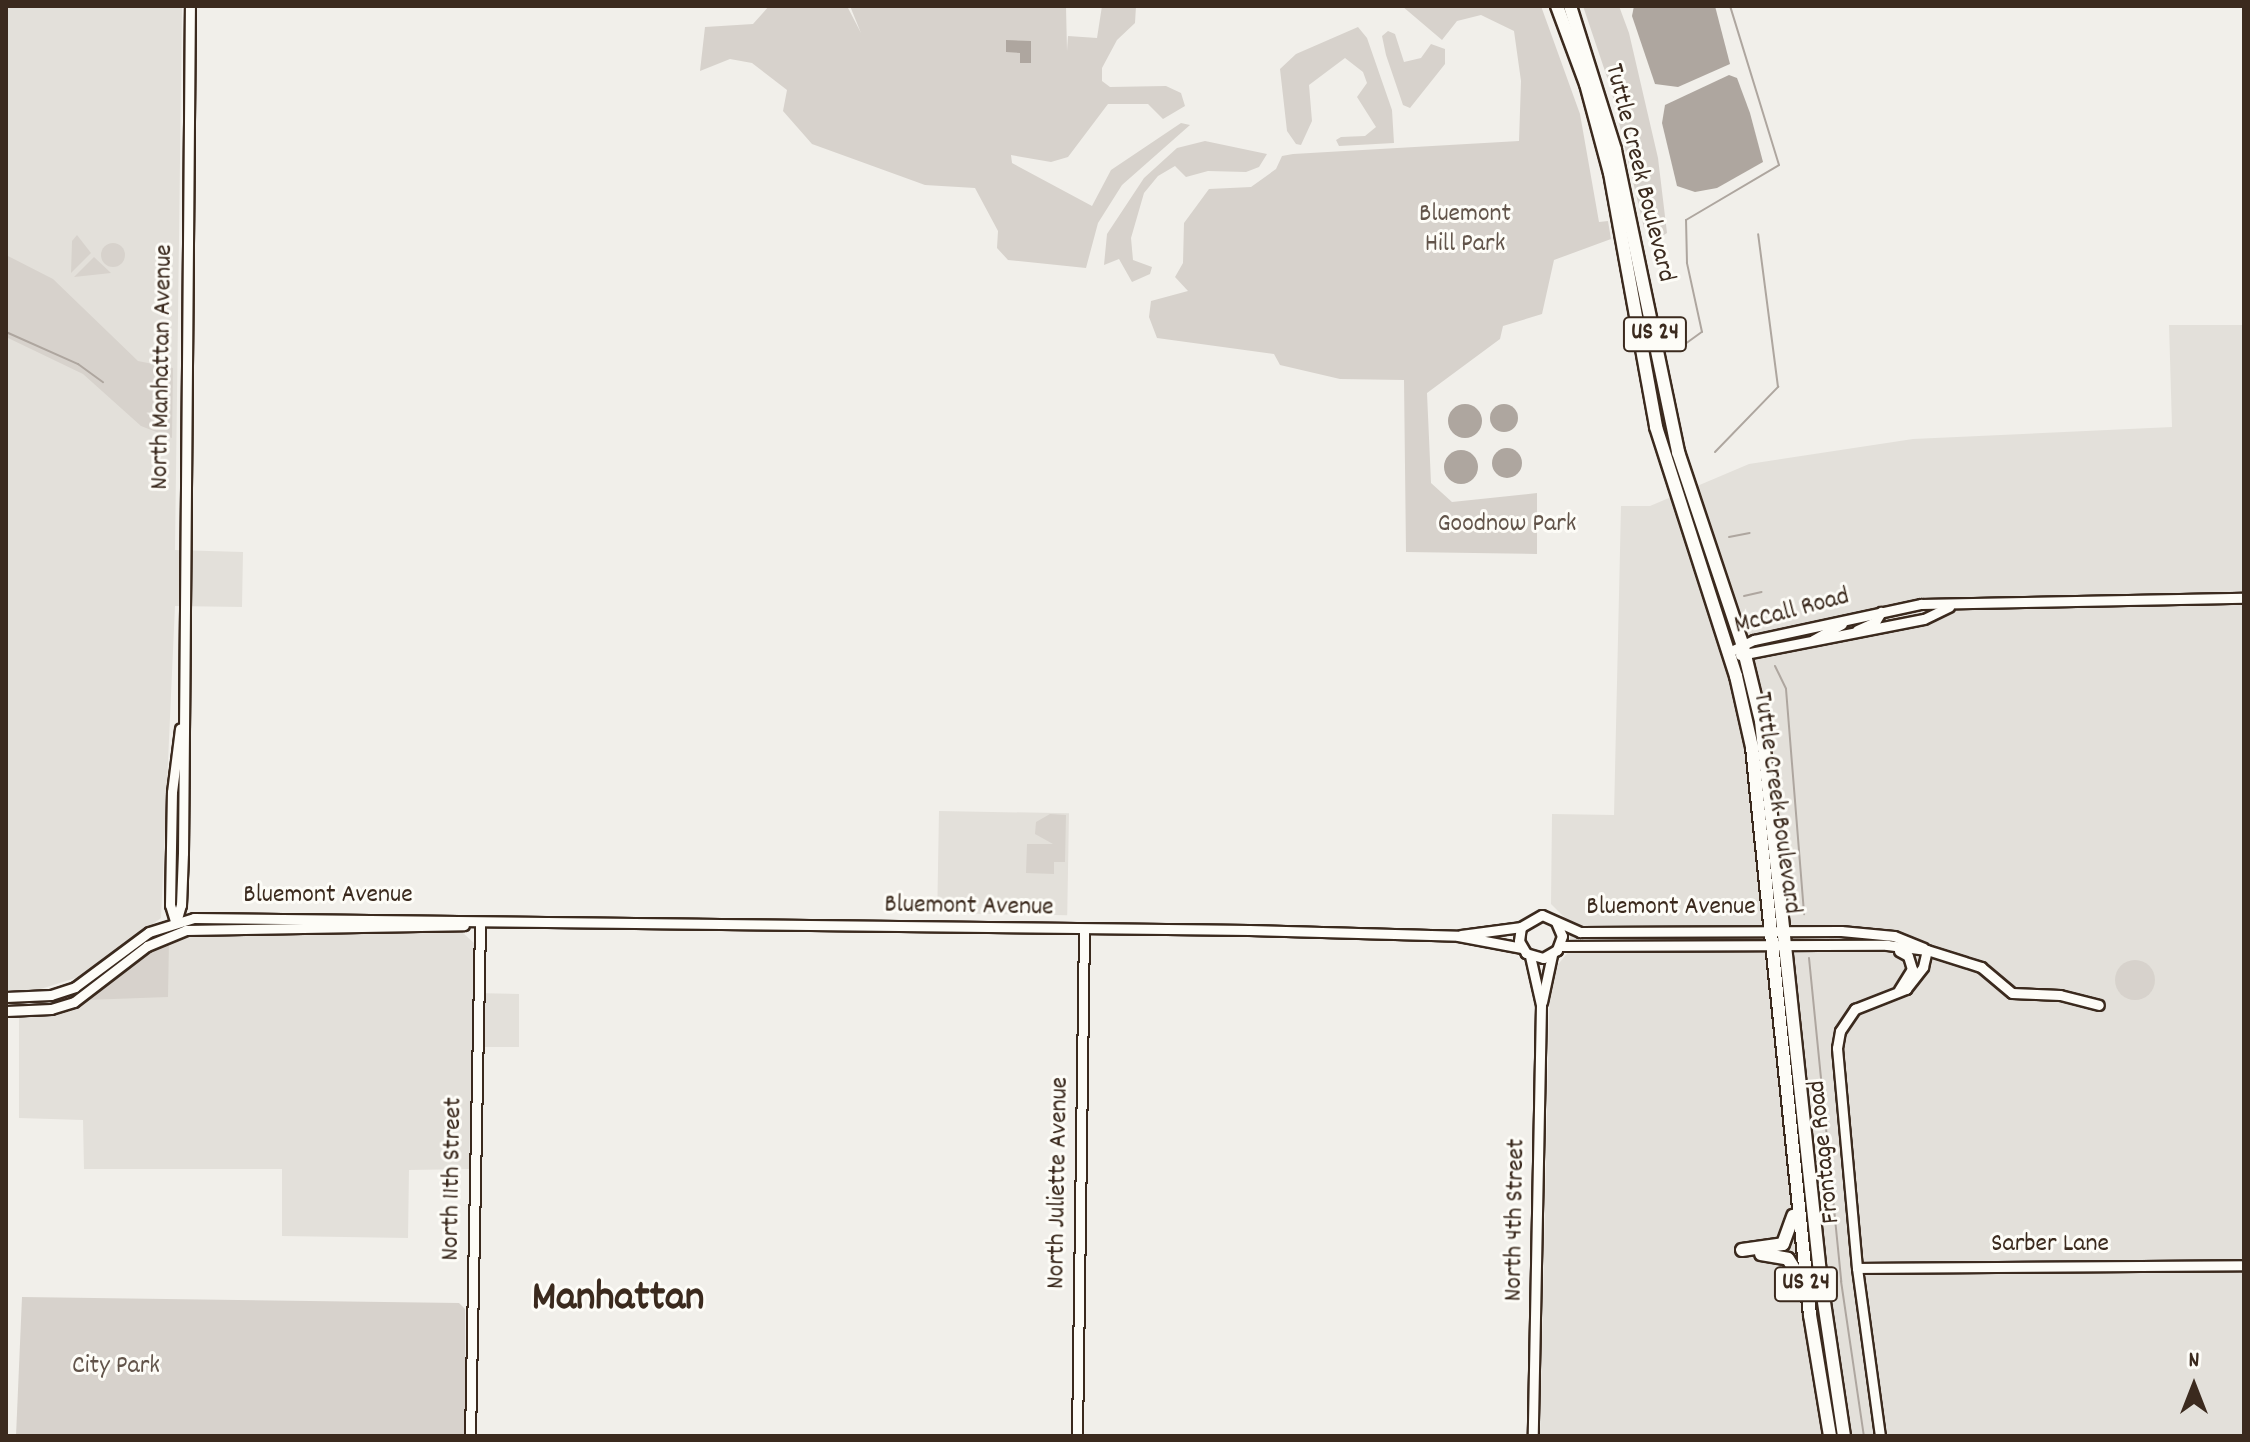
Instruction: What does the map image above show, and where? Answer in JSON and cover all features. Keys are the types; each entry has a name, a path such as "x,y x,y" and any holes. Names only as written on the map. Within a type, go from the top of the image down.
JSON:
{"highway":[{"name":"Tuttle Creek Boulevard","path":"1557,6 1586,84 1610,173 1656,427 1729,652 1752,747 1810,1315 1830,1436"},
{"name":"Tuttle Creek Boulevard","path":"1570,6 1612,137 1687,485 1747,657 1767,751 1822,1293 1844,1436"},
{"path":"1646,440 1656,427 1661,367"},
{"path":"1790,1130 1790,1234 1775,1247 1742,1250 1783,1256 1793,1263 1810,1315"}],"main road":[{"name":"North Manhattan Avenue","path":"176,927 182,880 180,729 190,6"},
{"name":"McCall Road","path":"1729,652 1742,643 1921,604 1949,607 2032,599 2244,598"},
{"name":"McCall Road","path":"1729,652 1747,657 1924,619 1949,607"},
{"path":"1847,635 1875,622 1881,612"},
{"path":"1811,643 1851,619"},
{"path":"1535,915 1556,922 1560,946 1552,955 1530,956 1522,948 1521,927 1535,915"},
{"name":"Bluemont Avenue","path":"176,927 269,916 480,923 1458,936 1521,927"},
{"name":"Bluemont Avenue","path":"1556,922 1580,932 1880,934 1981,967 2012,993 2060,995 2099,1005"},
{"name":"North 11th Street","path":"470,1436 480,923"},
{"path":"6,997 51,995 75,987 149,932 176,927"},
{"path":"6,1011 51,1009 74,1002 176,927"},
{"name":"North Juliette Avenue","path":"1077,1436 1084,930"},
{"name":"Bluemont Avenue","path":"1458,936 1522,948"},
{"path":"1887,945 1912,962 1897,993"},
{"name":"Bluemont Avenue","path":"1560,946 1887,945 1927,950"},
{"path":"1897,993 1916,980 1927,950"},
{"name":"North 4th Street","path":"1533,1436 1541,1005 1552,955"},
{"name":"North 4th Street","path":"1530,956 1541,1005"},
{"name":"Frontage Road","path":"1880,1436 1857,1268 1837,1048 1840,1031 1855,1009 1897,993"},
{"name":"Sarber Lane","path":"1857,1268 2244,1265"}],"shaded area":[{"path":"6,6 182,6 175,550 243,552 242,607 175,606 161,918 79,977 34,991 6,991"},
{"path":"1634,6 1715,6 1730,64 1678,87 1655,84 1632,16"},
{"path":"1006,40 1031,41 1031,63 1020,63 1020,53 1006,52"},
{"path":"1729,75 1737,78 1763,162 1717,188 1695,192 1677,186 1662,123 1665,105"},
{"path":"2169,325 2244,325 2244,1436 1540,1436 1550,974 1570,950 1570,923 1551,904 1552,814 1614,815 1621,506 1650,506 1749,464 1913,439 2172,427"},
{"path":"1465,404 1477,409 1482,421 1477,433 1465,438 1453,433 1448,421 1453,409"},
{"path":"1504,404 1514,408 1518,418 1514,428 1504,432 1494,428 1490,418 1494,408"},
{"path":"1507,448 1513,449 1521,457 1521,469 1513,477 1507,478 1501,477 1493,469 1492,463 1493,457 1501,449"},
{"path":"1461,450 1473,455 1478,467 1473,479 1461,484 1449,479 1444,467 1449,455"},
{"path":"939,811 1069,813 1067,915 937,913"},
{"path":"262,930 463,933 474,943 473,993 519,994 519,1047 472,1047 469,1169 409,1170 408,1238 282,1236 282,1169 84,1169 83,1120 19,1118 19,1017 72,1007 151,949 185,935"}],"green space":[{"path":"769,6 847,6 861,33 850,6 1066,6 1067,51 1068,36 1097,38 1102,6 1136,6 1135,23 1117,40 1102,68 1102,81 1110,87 1166,86 1181,93 1185,106 1163,119 1148,104 1108,104 1068,157 1051,162 1011,155 1012,163 1092,206 1111,170 1181,123 1190,125 1122,185 1098,223 1086,268 1008,260 997,248 998,231 975,188 925,185 812,144 783,111 787,90 752,63 730,59 700,71 705,27 753,24"},
{"name":"Bluemont Hill Park","path":"1402,6 1541,6 1580,114 1599,222 1608,221 1611,239 1554,260 1542,314 1503,326 1500,339 1427,393 1431,483 1452,502 1537,493 1537,554 1406,552 1404,380 1340,379 1280,365 1274,354 1157,338 1149,317 1151,301 1188,291 1175,277 1183,263 1184,223 1209,189 1251,187 1276,169 1282,156 1293,154 1519,141 1521,81 1514,31 1481,15 1457,21 1442,40"},
{"path":"1583,6 1619,6 1629,33 1658,158 1667,233 1659,238 1644,228 1611,89"},
{"path":"1358,27 1367,38 1392,110 1394,143 1339,146 1336,140 1341,137 1365,136 1376,127 1357,97 1367,83 1363,72 1345,58 1309,85 1312,121 1301,145 1296,144 1287,131 1280,69 1296,54"},
{"path":"1388,31 1395,34 1404,62 1421,58 1431,44 1445,49 1445,64 1410,108 1403,105 1386,55 1382,36"},
{"path":"1205,141 1267,154 1259,167 1246,172 1208,171 1186,177 1175,166 1158,176 1144,193 1131,238 1133,260 1152,267 1150,274 1132,282 1119,259 1104,265 1107,234 1144,178 1177,148"},
{"path":"77,235 91,253 71,273 72,241"},
{"path":"113,243 124,250 125,255 118,266 113,267 102,260 101,255 108,244"},
{"path":"6,255 53,279 138,361 173,368 172,438 141,426 83,374 6,337"},
{"path":"94,257 111,273 74,277"},
{"path":"1050,814 1066,815 1065,862 1054,862 1054,874 1026,873 1027,844 1053,844 1035,834 1036,822"},
{"path":"169,942 168,997 86,1000 151,949"},
{"path":"2135,960 2149,966 2155,980 2149,994 2135,1000 2121,994 2115,980 2121,966"},
{"name":"City Park","path":"22,1297 459,1303 465,1309 466,1436 16,1436"}],"waterway":[{"path":"1681,347 1702,332 1687,263 1686,220 1779,165 1730,6"},
{"path":"1715,452 1778,387 1758,234"},
{"path":"6,332 78,364 103,382"},
{"path":"1729,537 1750,533"},
{"path":"1744,596 1762,592"},
{"path":"1775,666 1786,689 1804,914"},
{"path":"1809,958 1841,1281 1864,1436"}],"district":[{"name":"Manhattan","path":"618,1300"}],"park label":[{"name":"Goodnow Park","path":"1507,525"}]}
